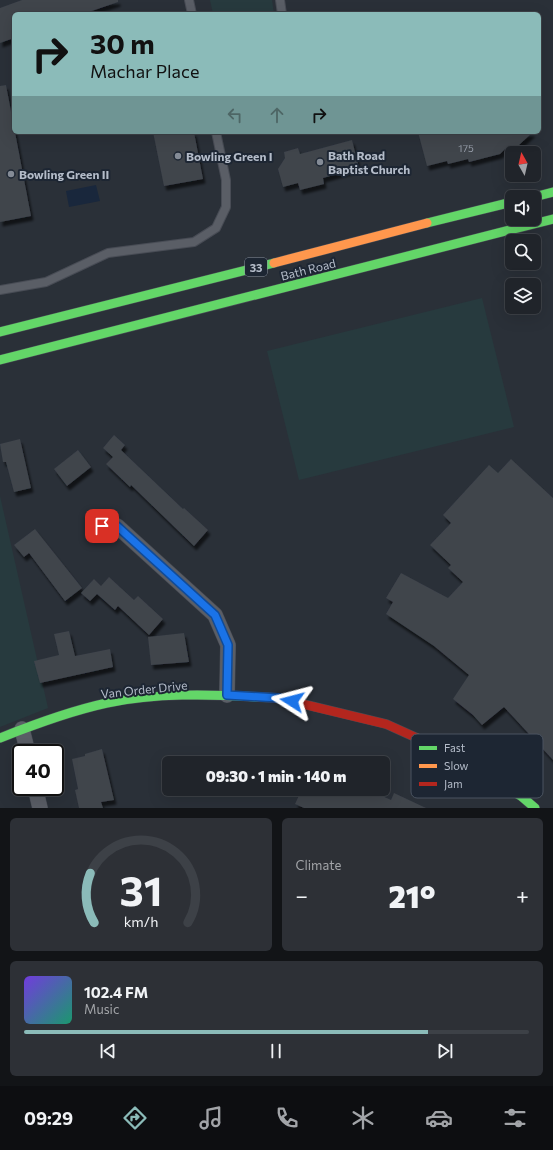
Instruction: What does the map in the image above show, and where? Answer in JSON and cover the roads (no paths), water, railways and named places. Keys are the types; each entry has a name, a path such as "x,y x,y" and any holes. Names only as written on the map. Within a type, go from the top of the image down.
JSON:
{"main road":[{"path":"541,195 553,192"},
{"name":"Bath Road","path":"0,332 505,204"},
{"name":"Bath Road","path":"0,360 553,219"},
{"path":"503,231 553,226"},
{"name":"Van Order Drive","path":"0,738 40,722 108,703 169,695 227,695 278,698 379,722 411,736"},
{"name":"Van Order Drive","path":"523,798 535,808"}],"street":[{"path":"102,526 117,526 215,615 228,645 227,695"},
{"path":"22,729 26,744"},
{"path":"37,796 40,808"}],"lane":[{"path":"190,0 192,12"},
{"path":"280,0 282,12"},
{"path":"0,290 46,282 108,253 194,242 216,228 226,206 226,180 216,134"}],"water":[{"path":"96,185 100,201 69,207 66,191"}],"place":[{"name":"Bowling Green I","path":"178,156"},
{"name":"Bath Road Baptist Church","path":"320,162"},
{"name":"Bowling Green II","path":"11,174"}]}
